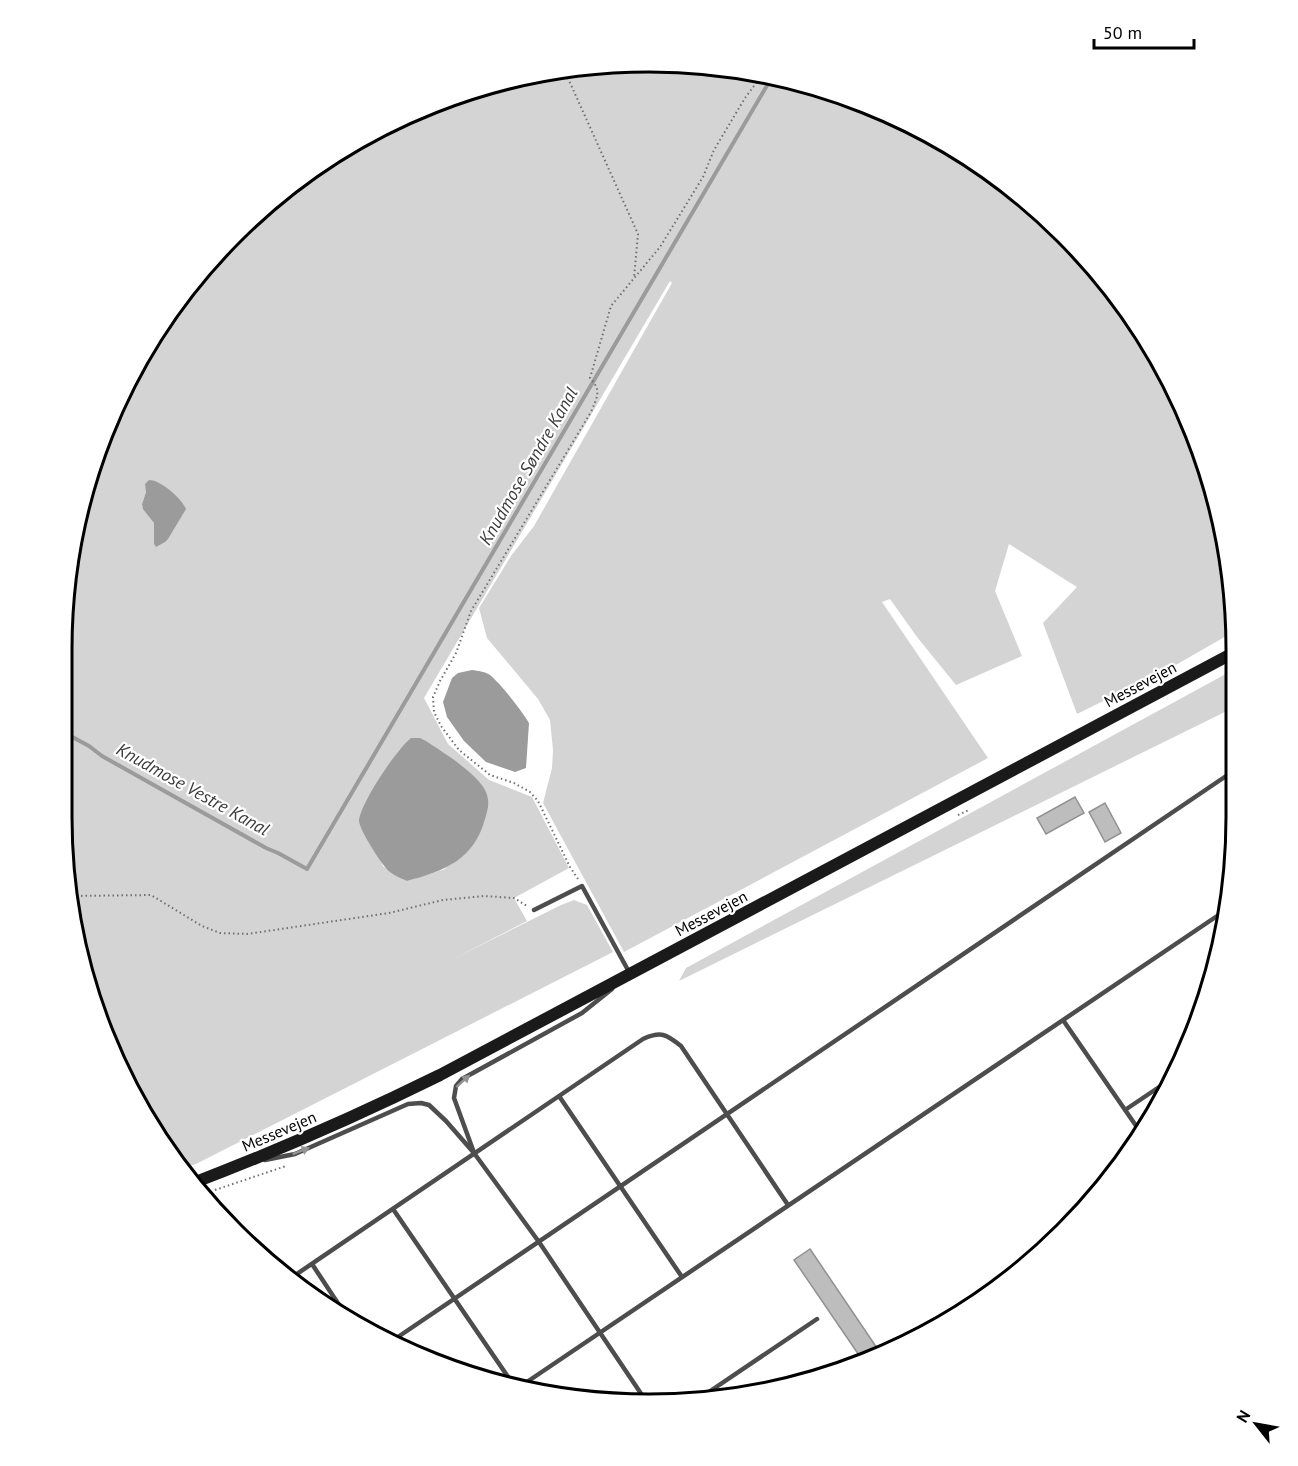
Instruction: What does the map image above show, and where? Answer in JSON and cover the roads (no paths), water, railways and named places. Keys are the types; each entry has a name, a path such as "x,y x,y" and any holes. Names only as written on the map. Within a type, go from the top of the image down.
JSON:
{"main road":[{"name":"Messevejen","path":"201,1180 244,1164 372,1108 440,1075 1226,657"}],"lane":[{"path":"399,1336 1226,776"},
{"path":"474,1153 454,1098 456,1086 462,1079 582,1013 630,975 582,886 534,910"},
{"path":"527,1381 1217,916"},
{"path":"1063,1020 1136,1126"},
{"path":"297,1274 643,1039 654,1034 670,1037 681,1046 788,1205"},
{"path":"1125,1110 1158,1088"},
{"path":"559,1096 682,1277"},
{"path":"244,1164 296,1155 408,1104 429,1105 474,1153 539,1242 641,1394"},
{"path":"393,1209 508,1376"},
{"path":"312,1264 338,1303"},
{"path":"711,1390 817,1319"}],"waterway":[{"name":"Knudmose Søndre Kanal","path":"72,737 102,756 307,869 768,84"}],"water label":[{"name":"Knudmose Vestre Kanal","path":"193,789"}]}
